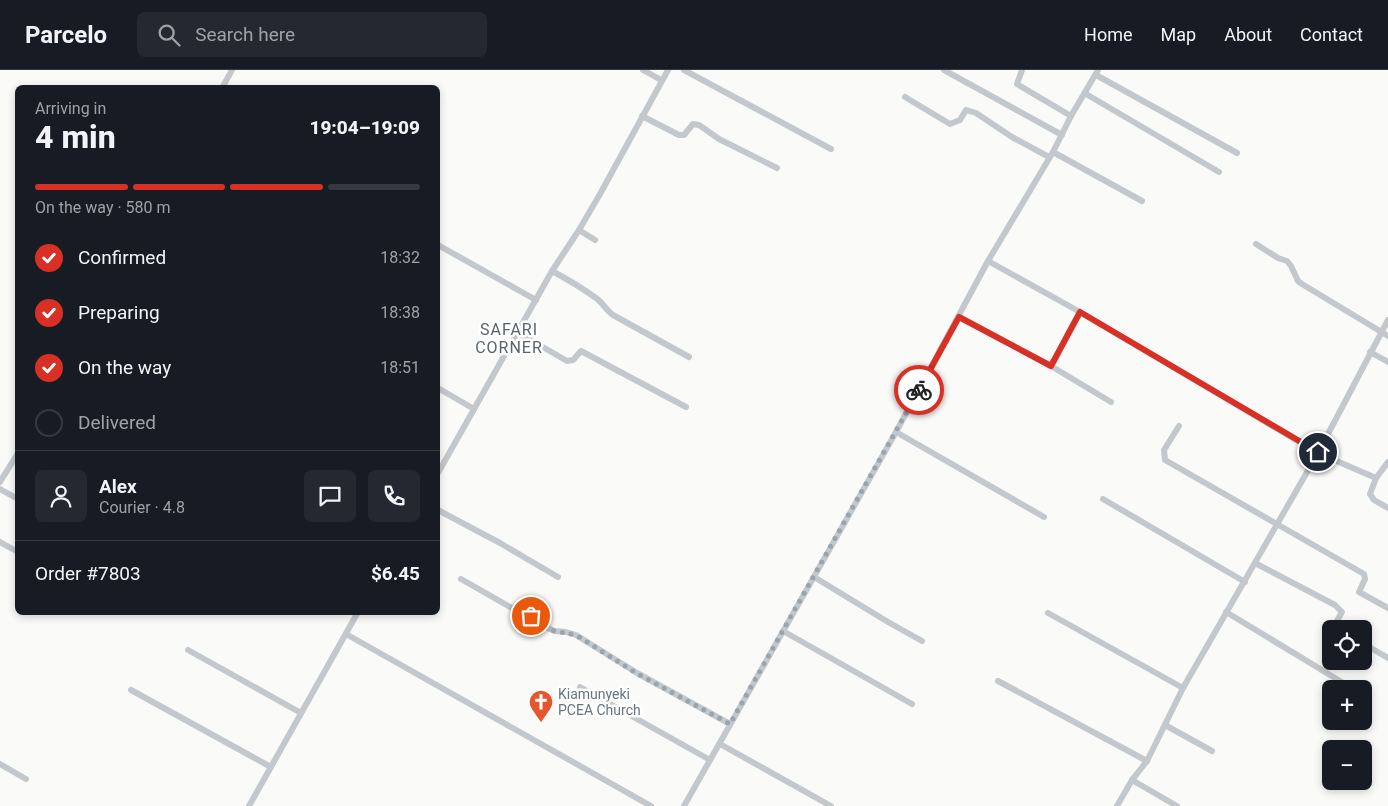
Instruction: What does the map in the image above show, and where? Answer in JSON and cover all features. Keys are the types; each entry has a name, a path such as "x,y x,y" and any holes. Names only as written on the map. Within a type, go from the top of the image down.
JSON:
{"street":[{"path":"224,85 232,70"},
{"path":"643,70 661,80"},
{"path":"440,469 552,271 579,230 668,70"},
{"path":"684,70 831,149"},
{"path":"944,70 1062,135"},
{"path":"1022,70 1017,84 1071,116"},
{"path":"684,806 896,432 988,261 1051,155 1097,72 1237,153"},
{"path":"1086,94 1219,172"},
{"path":"905,97 950,124 960,120 966,110 976,113 1012,137 1142,201"},
{"path":"642,116 679,135 684,134 693,124 699,125 719,139 777,168"},
{"path":"579,230 595,240"},
{"path":"1256,244 1278,258 1287,261 1298,281 1302,284 1388,336"},
{"path":"440,245 536,300"},
{"path":"988,261 1080,312 1318,452 1376,478"},
{"path":"552,271 585,290 602,303 613,315 689,357"},
{"path":"1051,366 1080,312"},
{"path":"959,317 1051,366 1110,402"},
{"path":"1118,806 1132,780 1147,761 1183,688 1318,452 1388,320"},
{"path":"517,332 567,361 573,360 581,351 686,407"},
{"path":"1370,352 1388,362"},
{"path":"440,389 474,409"},
{"path":"1179,426 1164,450 1165,460 1364,574 1365,579 1359,592 1388,608"},
{"path":"896,432 1044,517"},
{"path":"0,482 15,458"},
{"path":"1388,462 1376,478 1370,494 1374,500 1388,508"},
{"path":"0,489 15,497"},
{"path":"1104,499 1245,582"},
{"path":"440,511 558,577"},
{"path":"0,542 15,550"},
{"path":"1255,563 1335,605 1342,612 1337,620"},
{"path":"814,577 922,641"},
{"path":"461,579 510,607 531,616 545,627 576,635 636,673 730,724"},
{"path":"1226,612 1338,680"},
{"path":"1048,613 1183,688"},
{"path":"249,806 356,615"},
{"path":"783,631 912,704"},
{"path":"346,634 651,806"},
{"path":"1372,649 1388,658"},
{"path":"188,650 301,713"},
{"path":"998,682 1147,761"},
{"path":"580,687 710,760"},
{"path":"131,690 270,767"},
{"path":"1165,725 1212,751"},
{"path":"720,744 831,806"},
{"path":"0,764 26,779"},
{"path":"1132,780 1177,806"}],"way so far":[{"path":"531,616 545,627 576,635 636,673 730,724 919,390"}],"place":[{"name":"Kiamunyeki PCEA Church","path":"541,723"}],"district":[{"name":"SAFARI CORNER","path":"509,338"}],"route":[{"path":"919,390 959,317 1051,366 1080,312 1318,452"}]}
